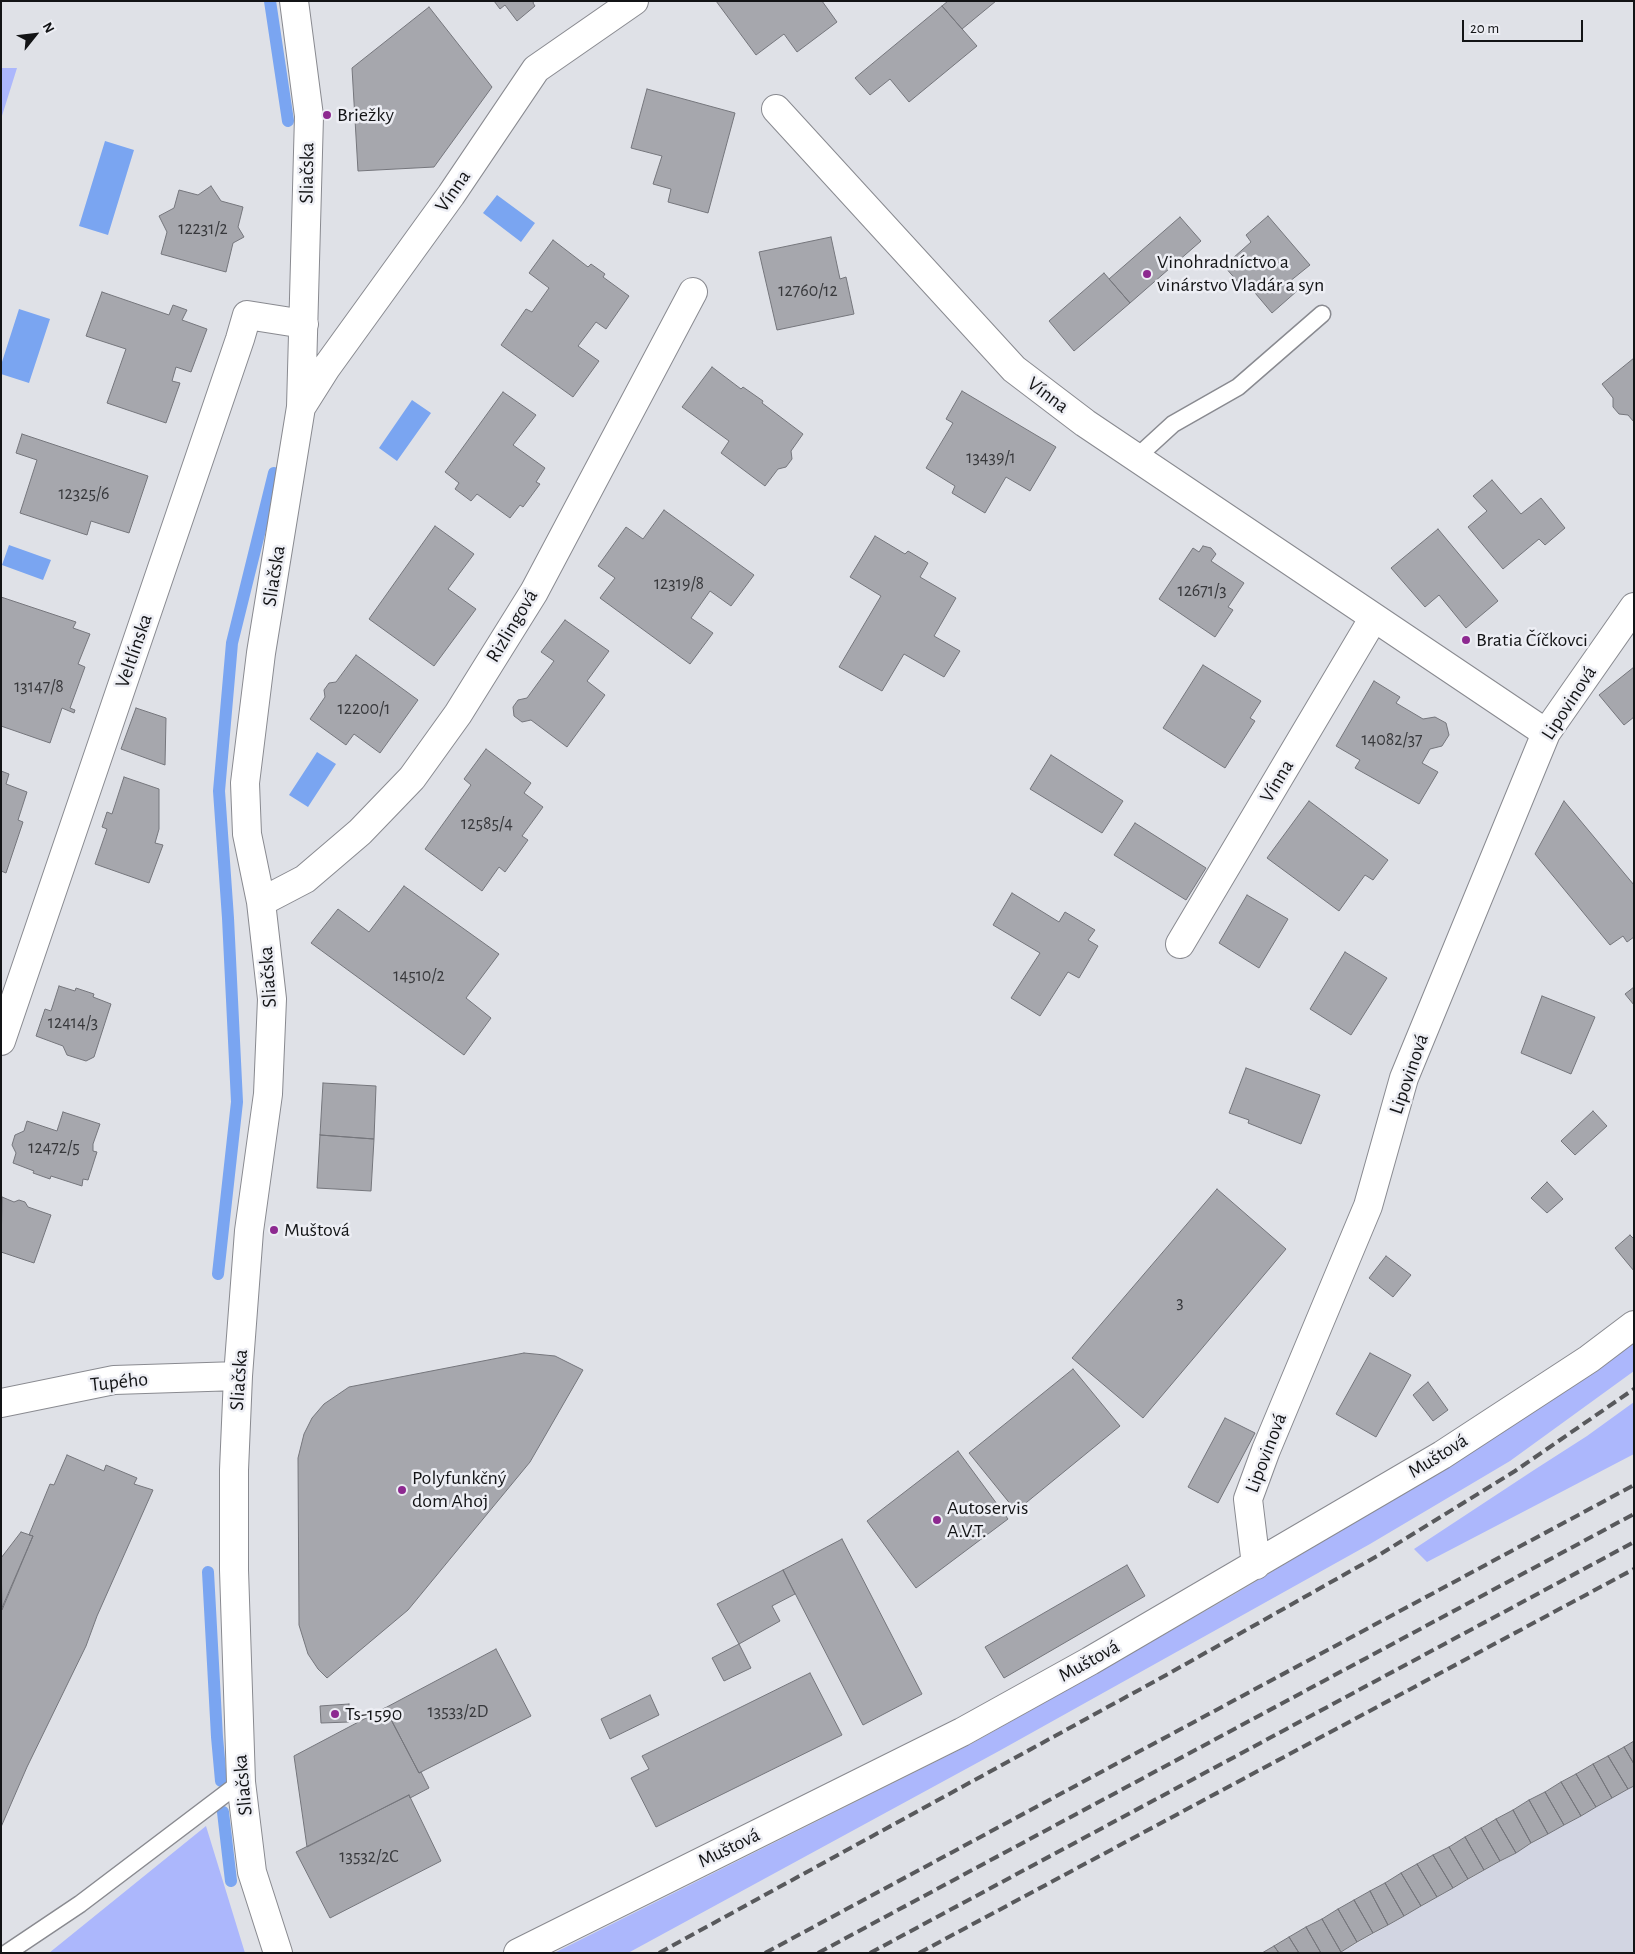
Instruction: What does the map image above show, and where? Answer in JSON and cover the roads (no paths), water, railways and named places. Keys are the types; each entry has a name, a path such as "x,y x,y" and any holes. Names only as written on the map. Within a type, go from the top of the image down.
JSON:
{"street":[{"name":"Sliačska","path":"278,1953 252,1872 241,1782 234,1570 234,1470 238,1376 249,1230 268,1094 272,999 261,902 247,834 245,784 261,653 301,407 308,116 294,1"},
{"name":"Vínna","path":"301,407 326,368 451,195 536,69 633,2"},
{"name":"Vínna","path":"776,109 1014,370 1085,423 1546,733"},
{"name":"Rizlingová","path":"261,902 305,879 360,832 412,778 458,714 534,592 693,292"},
{"name":"Veltlínska","path":"1,1041 240,339 246,315 304,324"},
{"name":"Lipovinová","path":"1256,1565 1248,1499 1266,1450 1368,1206 1404,1078 1546,733 1634,607"},
{"name":"Vínna","path":"1180,944 1374,619"},
{"name":"Muštová","path":"518,1953 962,1732 1090,1661 1442,1455 1589,1359 1634,1325"},
{"name":"Tupého","path":"1,1403 114,1380 238,1376"}],"lane":[{"path":"1137,458 1173,424 1238,388 1322,314"},
{"path":"8,1953 80,1904 241,1782"}],"waterway":[{"path":"270,1 288,121"},
{"path":"218,1274 237,1102 228,918 219,791 232,643 274,473"},
{"path":"208,1572 221,1781"},
{"path":"223,1812 231,1881"}],"railway":[{"path":"659,1953 1168,1674 1379,1555 1515,1471 1634,1389"},
{"path":"765,1953 1634,1485"},
{"path":"818,1953 1634,1514"},
{"path":"870,1953 1634,1542"},
{"path":"919,1953 1634,1569"}],"place":[{"name":"Briežky","path":"327,115"},
{"name":"Vinohradníctvo a vinárstvo Vladár a syn","path":"1147,274"},
{"name":"Bratia Číčkovci","path":"1466,640"},
{"name":"Muštová","path":"274,1230"},
{"name":"Polyfunkčný dom Ahoj","path":"402,1490"},
{"name":"Autoservis A.V.T.","path":"937,1520"},
{"name":"Ts-1590","path":"335,1714"}]}
